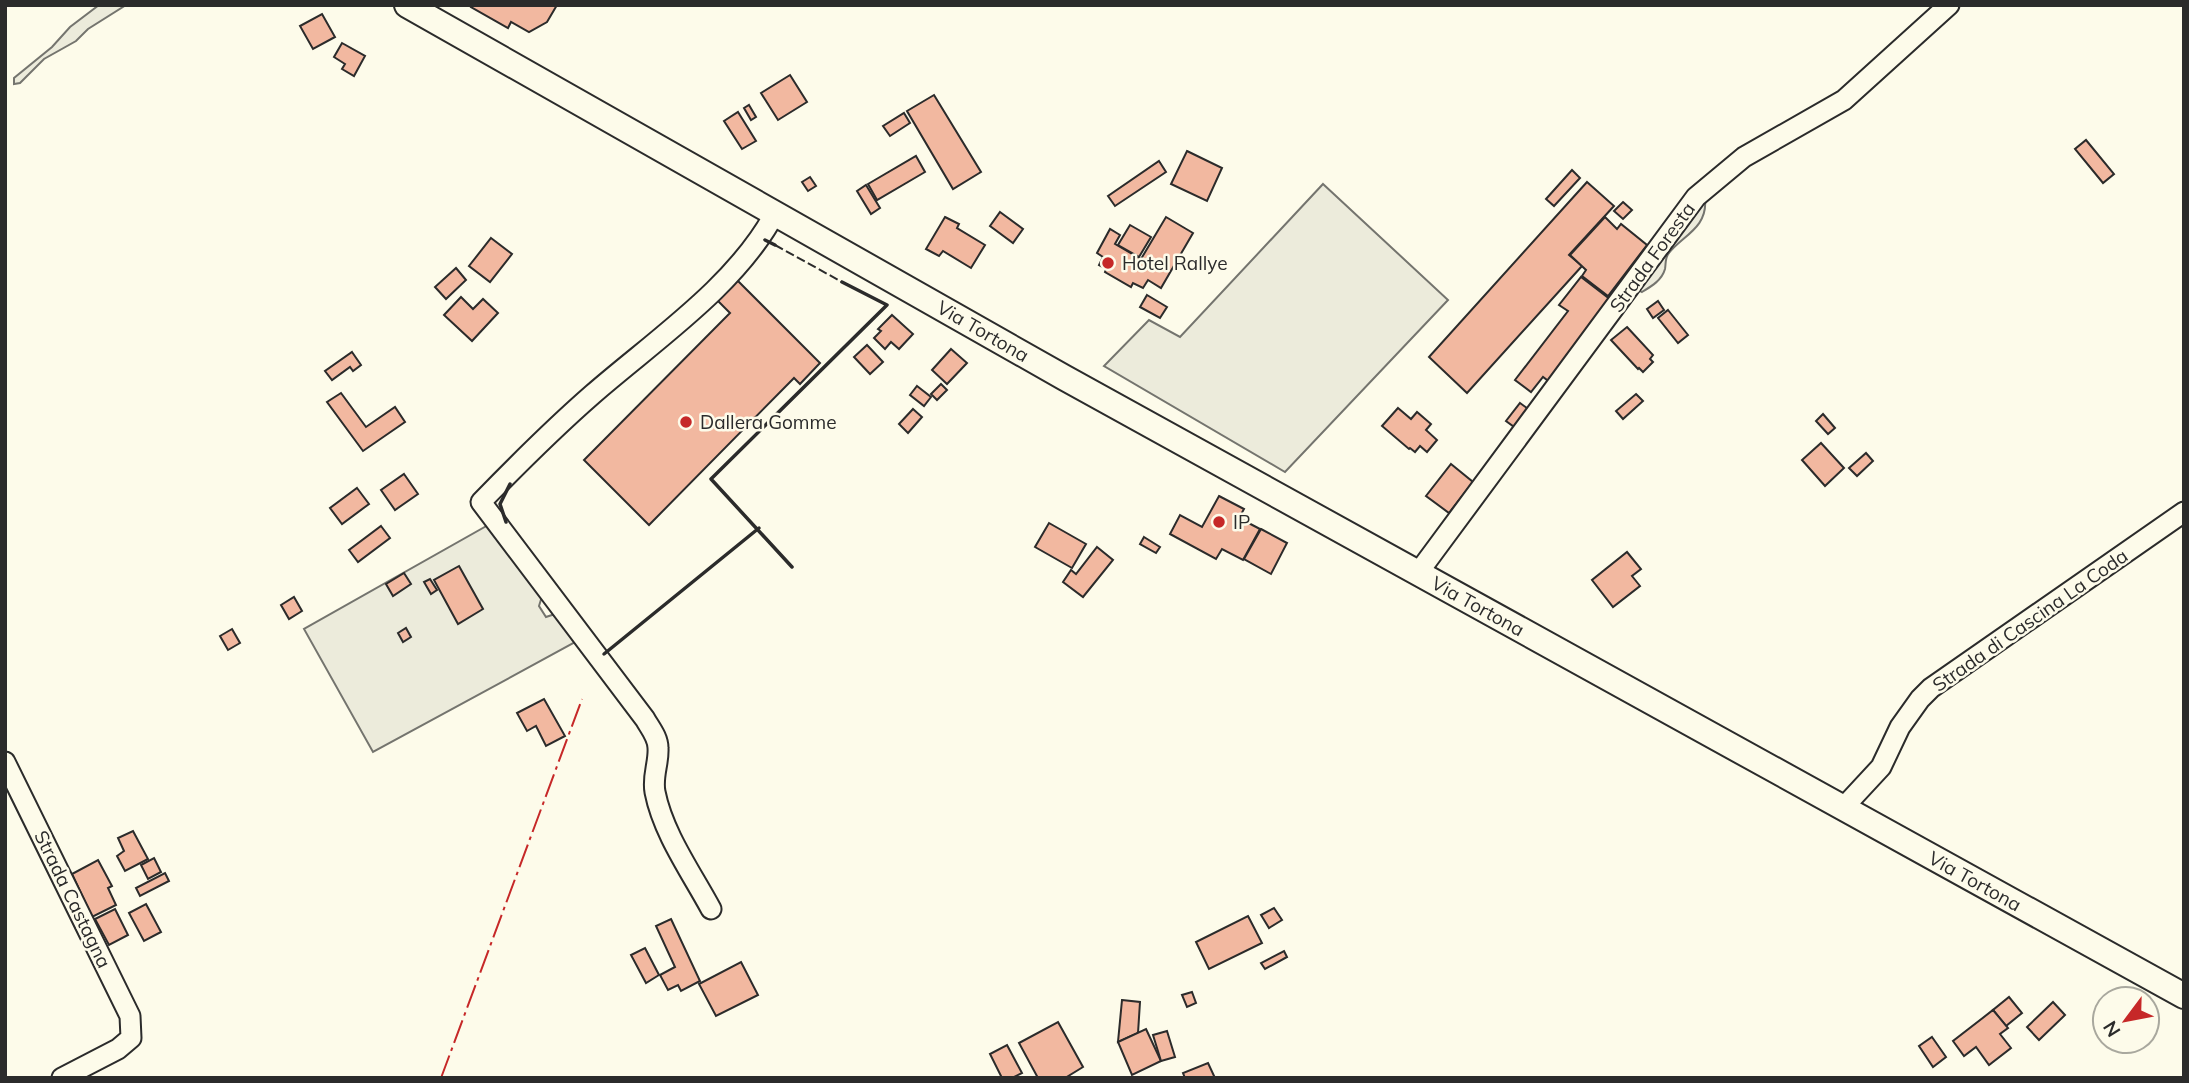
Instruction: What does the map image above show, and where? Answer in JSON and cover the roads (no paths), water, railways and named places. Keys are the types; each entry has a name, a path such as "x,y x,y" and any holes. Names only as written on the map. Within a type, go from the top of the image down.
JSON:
{"main road":[{"name":"Via Tortona","path":"407,5 1066,378 1843,808 2181,988"}],"street":[{"name":"Strada Foresta","path":"1418,573 1696,197 1744,157 1844,100 1949,5"},
{"path":"711,909 668,831 660,809 654,789 658,749 656,737 481,502 591,396 687,315 738,265 775,213"},
{"name":"Strada di Cascina La Coda","path":"1843,808 1881,768 1900,727 1931,688 2184,512"},
{"name":"Strada Castagna","path":"5,762 130,1016 131,1038 118,1049 62,1078"}],"place":[{"name":"Hotel Rallye","path":"1108,263"},
{"name":"Dallera Gomme","path":"686,422"},
{"name":"IP","path":"1219,522"}]}
